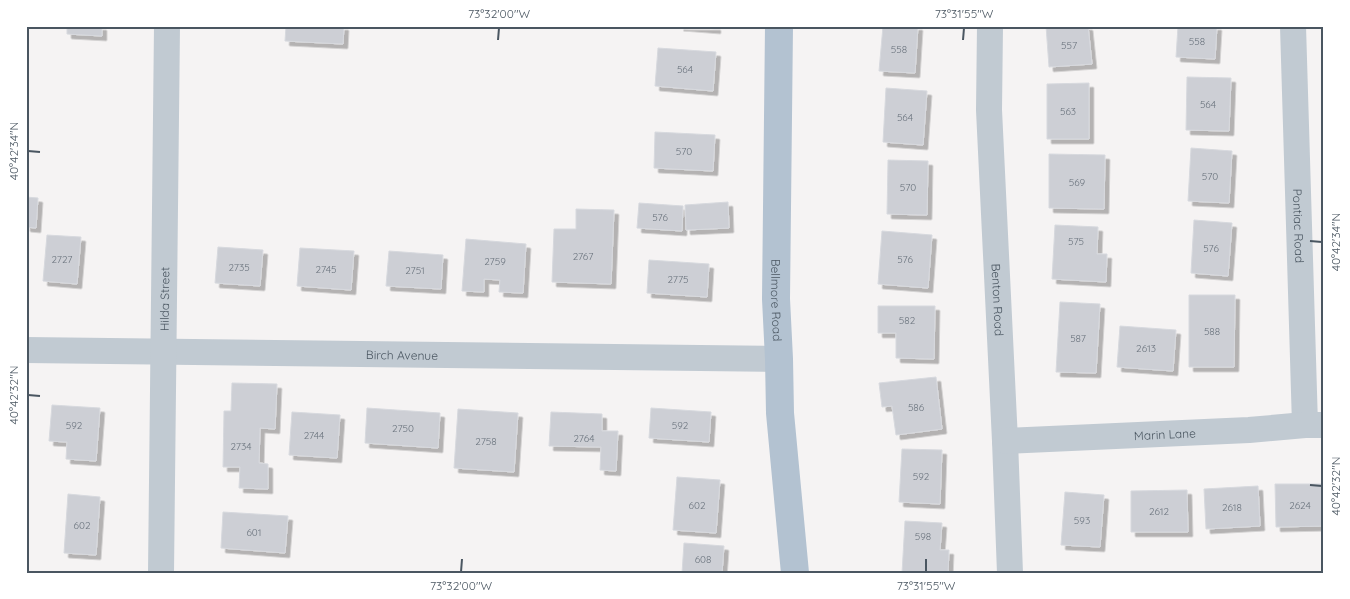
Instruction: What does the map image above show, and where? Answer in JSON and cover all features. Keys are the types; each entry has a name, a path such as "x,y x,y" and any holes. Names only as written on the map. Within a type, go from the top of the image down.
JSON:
{"main road":[{"name":"Bellmore Road","path":"779,26 776,299 780,413 795,573"}],"street":[{"name":"Hilda Street","path":"161,573 167,26"},
{"name":"Benton Road","path":"990,26 989,110 1010,573"},
{"name":"Pontiac Road","path":"1293,26 1314,425"},
{"name":"Birch Avenue","path":"26,350 779,359"},
{"name":"Marin Lane","path":"1005,441 1250,430 1314,425"}],"building":[{"path":"67,26 102,26 102,36 67,34"},
{"path":"286,26 344,26 343,44 285,41"},
{"path":"679,26 716,26 716,29"},
{"path":"883,26 918,26 915,73 879,71"},
{"path":"1046,26 1088,26 1092,64 1049,67"},
{"path":"1178,26 1217,26 1215,59 1176,57"},
{"path":"658,48 716,52 713,91 655,86"},
{"path":"1187,77 1231,78 1229,131 1186,130"},
{"path":"1089,83 1089,139 1047,139 1047,84"},
{"path":"886,88 927,91 923,145 883,142"},
{"path":"655,132 715,135 713,171 654,168"},
{"path":"1191,148 1232,151 1229,203 1188,201"},
{"path":"1049,154 1105,155 1104,209 1049,208"},
{"path":"888,160 928,161 927,215 887,214"},
{"path":"26,197 38,198 36,228 26,227"},
{"path":"728,202 729,228 686,230 685,205"},
{"path":"639,203 683,206 682,231 637,228"},
{"path":"576,209 614,210 611,284 552,282 554,229 576,229"},
{"path":"1194,220 1232,223 1228,276 1191,273"},
{"path":"1055,225 1098,227 1097,254 1107,254 1106,282 1052,279"},
{"path":"882,231 932,235 928,288 878,284"},
{"path":"47,235 81,237 77,284 43,281"},
{"path":"466,239 526,244 523,293 499,292 500,280 484,279 484,292 462,291"},
{"path":"218,247 263,250 260,286 215,283"},
{"path":"300,248 354,251 351,290 297,286"},
{"path":"389,251 443,255 441,289 386,286"},
{"path":"649,260 709,264 707,297 647,293"},
{"path":"1189,295 1235,295 1234,367 1189,367"},
{"path":"1060,302 1100,304 1096,373 1056,372"},
{"path":"878,306 935,306 934,359 896,358 896,333 878,333"},
{"path":"1120,326 1176,330 1173,371 1117,367"},
{"path":"936,377 942,429 896,435 892,406 882,407 879,383"},
{"path":"232,383 277,384 275,429 260,428 259,463 268,464 268,489 239,488 240,467 223,467 224,411 231,411"},
{"path":"52,405 100,408 96,461 66,459 67,442 49,441"},
{"path":"367,408 440,413 438,448 365,443"},
{"path":"651,408 711,412 709,442 649,438"},
{"path":"458,409 518,413 514,472 454,468"},
{"path":"292,412 340,415 337,458 289,455"},
{"path":"551,412 602,414 602,431 618,431 616,471 600,470 601,447 549,446"},
{"path":"902,449 942,450 940,504 899,502"},
{"path":"677,477 720,480 716,533 673,530"},
{"path":"1275,484 1324,484 1324,526 1276,527"},
{"path":"1258,486 1260,526 1206,529 1204,489"},
{"path":"1187,490 1188,532 1131,532 1131,491"},
{"path":"1065,492 1104,495 1100,547 1061,545"},
{"path":"68,494 100,497 96,555 64,553"},
{"path":"223,512 288,516 285,553 221,548"},
{"path":"905,521 942,523 940,550 949,550 948,573 902,573"},
{"path":"684,543 724,546 722,573 682,573"}]}
